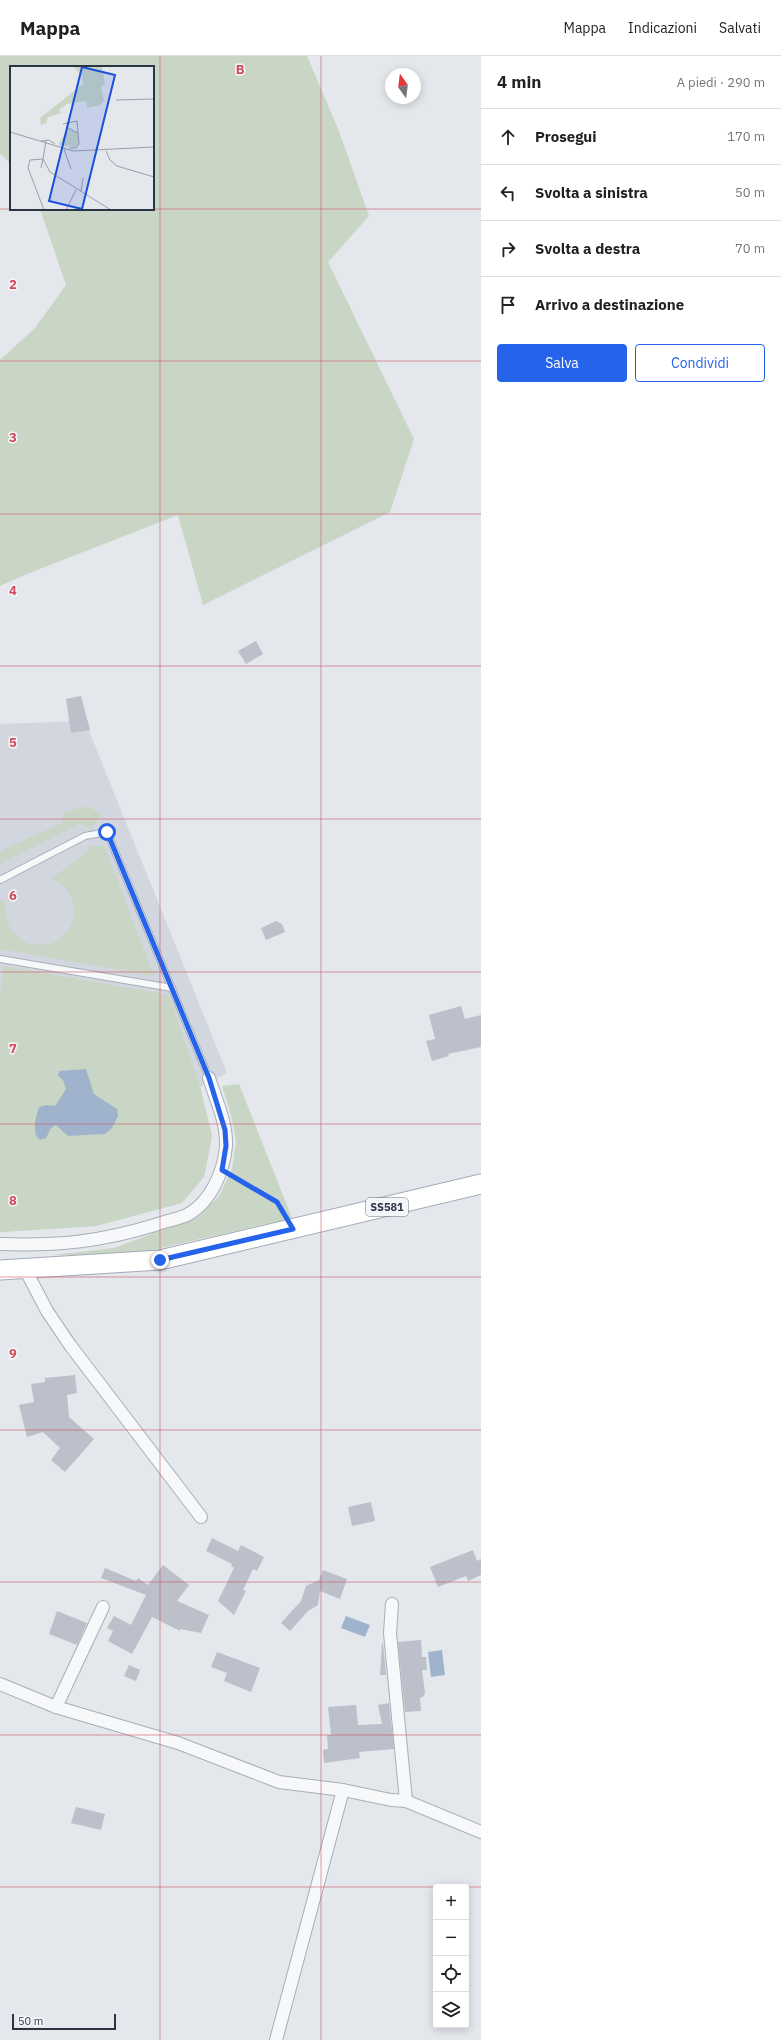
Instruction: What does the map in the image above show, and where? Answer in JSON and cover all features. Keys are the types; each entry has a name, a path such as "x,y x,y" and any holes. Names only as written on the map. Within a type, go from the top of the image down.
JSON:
{"main road":[{"name":"SS581","path":"293,1229 481,1184"},
{"path":"0,1270 160,1260 293,1229"}],"street":[{"path":"0,1244 76,1243 121,1235 188,1214 208,1197 222,1170 226,1146 225,1130 209,1078"},
{"path":"25,1269 47,1311 70,1345 201,1517"},
{"path":"392,1604 390,1633 406,1801"},
{"path":"56,1707 103,1607"},
{"path":"0,1684 56,1707 178,1743 279,1782 343,1790 390,1800 406,1801 481,1832"},
{"path":"276,2040 343,1790"}],"lane":[{"path":"0,880 85,836 107,832 209,1078"},
{"path":"0,959 172,988"}],"path":[{"path":"222,1170 277,1202 293,1229"}],"shaded area":[{"path":"85,721 227,1073 200,1087 212,1136 204,1177 182,1203 96,1226 0,1232 0,724"}],"green space":[{"path":"0,56 307,56 339,131 369,216 328,262 414,439 390,512 203,605 178,515 0,586 0,360 35,328 66,285 40,210 154,210 154,66 10,66 10,163 0,154"},
{"path":"88,806 101,814 91,829 80,824 0,864 0,851 62,823 64,812"},
{"path":"104,845 154,976 0,949 0,902 5,900 7,919 14,933 25,941 38,945 51,943 63,936 71,925 74,908 70,894 52,878 87,852 88,847"},
{"path":"4,966 169,995 200,1086 212,1136 204,1177 182,1203 96,1226 0,1232 0,994"},
{"path":"239,1084 292,1218 143,1252 100,1256 52,1255 114,1248 199,1216 219,1196 232,1169 236,1141 231,1115 222,1086"}],"water":[{"path":"86,1069 94,1094 117,1109 118,1116 112,1128 105,1134 68,1136 56,1125 51,1128 46,1138 40,1140 37,1137 35,1129 39,1107 46,1105 55,1106 66,1089 63,1080 58,1076 59,1071"},
{"path":"346,1616 370,1625 365,1637 341,1628"},
{"path":"442,1650 445,1675 431,1677 428,1652"}],"building":[{"path":"256,641 263,654 246,664 238,651"},
{"path":"81,696 90,730 71,733 66,699"},
{"path":"276,921 282,924 285,932 266,940 261,928"},
{"path":"461,1006 465,1019 481,1015 481,1047 448,1054 449,1056 432,1061 426,1041 435,1039 429,1015"},
{"path":"75,1375 77,1393 67,1395 69,1417 94,1439 65,1472 51,1460 60,1448 43,1432 27,1437 19,1405 34,1402 31,1384 45,1382 45,1378"},
{"path":"371,1502 375,1521 352,1526 348,1507"},
{"path":"212,1538 238,1551 241,1545 264,1557 257,1571 253,1569 243,1590 246,1591 234,1615 218,1601 234,1568 231,1566 232,1564 206,1551"},
{"path":"473,1550 477,1561 481,1559 481,1575 468,1581 466,1576 438,1587 430,1567"},
{"path":"163,1565 189,1585 177,1601 209,1615 201,1633 180,1629 180,1631 152,1617 132,1654 108,1641 113,1631 107,1628 114,1616 131,1625 146,1595 101,1578 105,1568 136,1581 138,1578 148,1585"},
{"path":"323,1570 347,1579 340,1599 320,1591 318,1605 308,1611 290,1631 281,1623 301,1601 306,1586 319,1580"},
{"path":"57,1611 87,1623 77,1645 49,1634"},
{"path":"421,1640 422,1657 426,1657 427,1670 422,1670 425,1692 424,1696 420,1698 421,1711 405,1712 398,1642"},
{"path":"383,1643 386,1675 380,1675"},
{"path":"217,1652 260,1668 251,1692 224,1681 227,1673 211,1667"},
{"path":"129,1665 140,1670 136,1681 124,1676"},
{"path":"389,1703 394,1749 359,1752 360,1758 324,1763 323,1750 328,1749 327,1735 331,1735 328,1707 356,1705 358,1725 382,1724 378,1705"},
{"path":"76,1807 105,1814 101,1830 71,1823"}],"route":[{"path":"107,832 209,1078 225,1130 226,1146 222,1170 264,1193 277,1202 293,1229 160,1260"}]}
